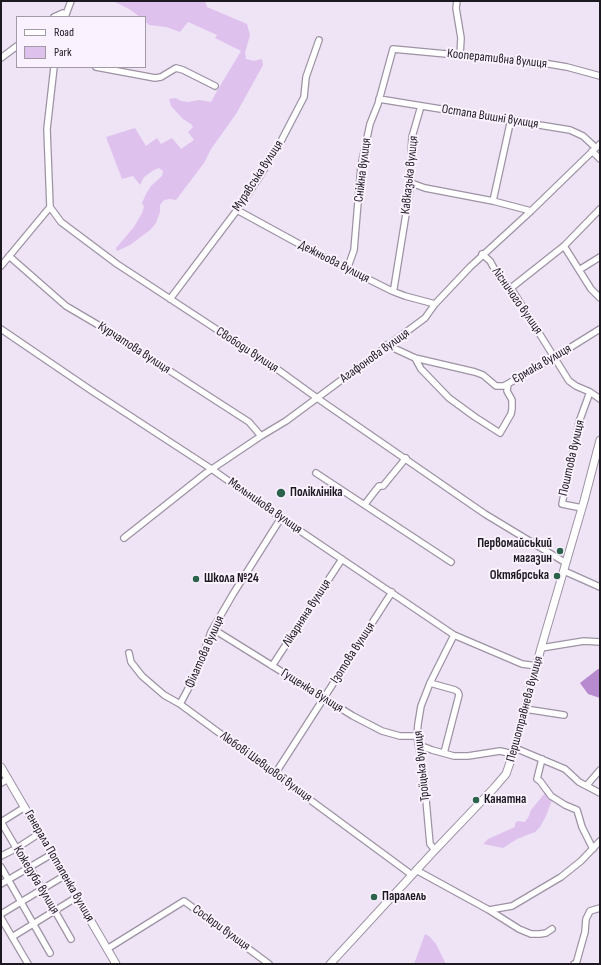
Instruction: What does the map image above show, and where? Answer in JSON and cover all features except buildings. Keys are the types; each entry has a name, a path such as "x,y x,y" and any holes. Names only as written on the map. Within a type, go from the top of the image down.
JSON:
{"main road":[{"name":"Першотравнева вулиця","path":"330,964 506,774 514,751 600,440"},
{"name":"Генерала Потапенка вулиця","path":"1,767 64,876 109,948 116,964"}],"street":[{"path":"56,16 63,13 66,15 72,1"},
{"path":"457,1 456,8 461,42 460,55"},
{"name":"Муравська вулиця","path":"170,299 237,210 279,145 296,115 304,97 306,77 319,40"},
{"path":"2,57 16,47"},
{"name":"Кооперативна вулиця","path":"393,49 543,63 567,67 600,76"},
{"name":"Сніжна вулиця","path":"345,267 349,264 354,250 363,155 370,124 379,99 393,49"},
{"path":"1,266 50,207 47,129 54,68"},
{"path":"101,68 155,78 162,77 176,68 215,86"},
{"name":"Остапа Вишні вулиця","path":"379,99 511,119 570,130 583,136 596,147 600,159"},
{"name":"Кавказька вулиця","path":"392,291 394,288 411,183 410,168 412,137 421,106"},
{"path":"493,201 511,119"},
{"name":"Агафонова вулиця","path":"124,538 206,473 213,470 261,436 286,421 387,345 408,332 426,318 435,304 482,254 531,210 596,147"},
{"path":"411,183 426,188 531,210"},
{"name":"Свободи вулиця","path":"50,207 61,222 117,264 277,369 485,514 566,563"},
{"path":"511,288 564,246 600,209"},
{"name":"Дежньова вулиця","path":"237,210 312,251 392,291 435,304"},
{"path":"564,246 591,289 600,298"},
{"name":"Лісничого вулиця","path":"482,254 490,261 500,279 511,288 568,380 600,399"},
{"name":"Курчатова вулиця","path":"9,256 66,306 105,329 248,422 261,436"},
{"path":"580,270 600,257"},
{"name":"Мельникова вулиця","path":"1,329 98,395 213,470 454,635 522,664 537,666"},
{"name":"Єрмака вулиця","path":"387,345 415,358 475,372 483,375 496,386 500,386 508,384 600,329"},
{"path":"415,358 421,369 449,398 500,433 511,414 512,409 512,400 507,391 508,384"},
{"name":"Поштова вулиця","path":"582,508 562,504 579,422 590,392"},
{"path":"365,504 379,486 384,486 406,458"},
{"path":"316,473 451,562"},
{"name":"Філатова вулиця","path":"180,704 195,676 213,629 233,594 281,518"},
{"name":"Лікарняна вулиця","path":"272,666 342,559"},
{"path":"564,571 599,585"},
{"name":"Ізотова вулиця","path":"275,774 392,592"},
{"name":"Гущенка вулиця","path":"213,629 353,716 382,731 400,736 417,736"},
{"name":"Троїцька вулиця","path":"435,850 430,844 424,778 417,736 421,706 430,683 454,635"},
{"path":"542,648 584,641 600,642"},
{"name":"Любові Шевцової вулиця","path":"129,653 131,662 142,676 164,695 180,704 275,774 414,872 489,910 531,934 546,933 552,929"},
{"name":"Троїцька вулиця","path":"430,683 455,690 459,695 444,753"},
{"path":"525,709 564,715"},
{"path":"419,745 454,756 514,751 542,759 565,769 579,782 600,793"},
{"path":"542,759 537,779 551,796 565,805 577,810 582,827 594,849"},
{"path":"587,785 600,770"},
{"path":"1,783 8,779"},
{"path":"1,822 24,808"},
{"name":"Кожедуба вулиця","path":"1,822 28,868 32,870 71,939"},
{"path":"1,856 17,848 40,833"},
{"path":"489,910 512,906 561,877 594,849 600,840"},
{"path":"1,884 52,854"},
{"name":"Кожедуба вулиця","path":"1,868 50,953"},
{"path":"1,914 41,888 64,876"},
{"path":"12,937 77,897"},
{"name":"Сосюри вулиця","path":"109,948 184,901 269,964"},
{"path":"574,964 576,964 585,932 586,919 590,911 600,908"},
{"path":"1,918 28,964"}],"green space":[{"path":"114,1 205,1 207,7 247,24 250,35 245,53 246,59 254,61 262,59 263,65 236,114 211,149 204,163 176,200 164,200 160,205 160,212 156,223 150,230 130,245 117,251 116,248 134,227 142,213 144,207 142,203 146,194 151,186 162,176 163,171 159,168 154,170 144,177 140,185 133,176 122,179 106,137 135,128 146,146 157,138 161,144 172,138 181,149 194,140 188,132 193,127 171,106 169,99 176,98 181,101 188,102 199,100 211,102 241,51 215,38 217,35 188,22 180,32 166,27 149,25 146,22 146,16 139,16"},
{"path":"545,793 552,800 546,816 540,827 535,832 517,839 503,848 483,844 488,839 515,827 517,821 525,822 531,810"},
{"path":"425,934 436,944 446,964 414,964"}],"shaded area":[{"path":"598,669 600,670 600,698 588,694 580,683"}],"place":[{"name":"Поліклініка","path":"281,493"},
{"name":"Первомайський магазин","path":"560,551"},
{"name":"Октябрська","path":"557,576"},
{"name":"Школа №24","path":"196,579"},
{"name":"Канатна","path":"476,800"},
{"name":"Паралель","path":"374,897"}]}
